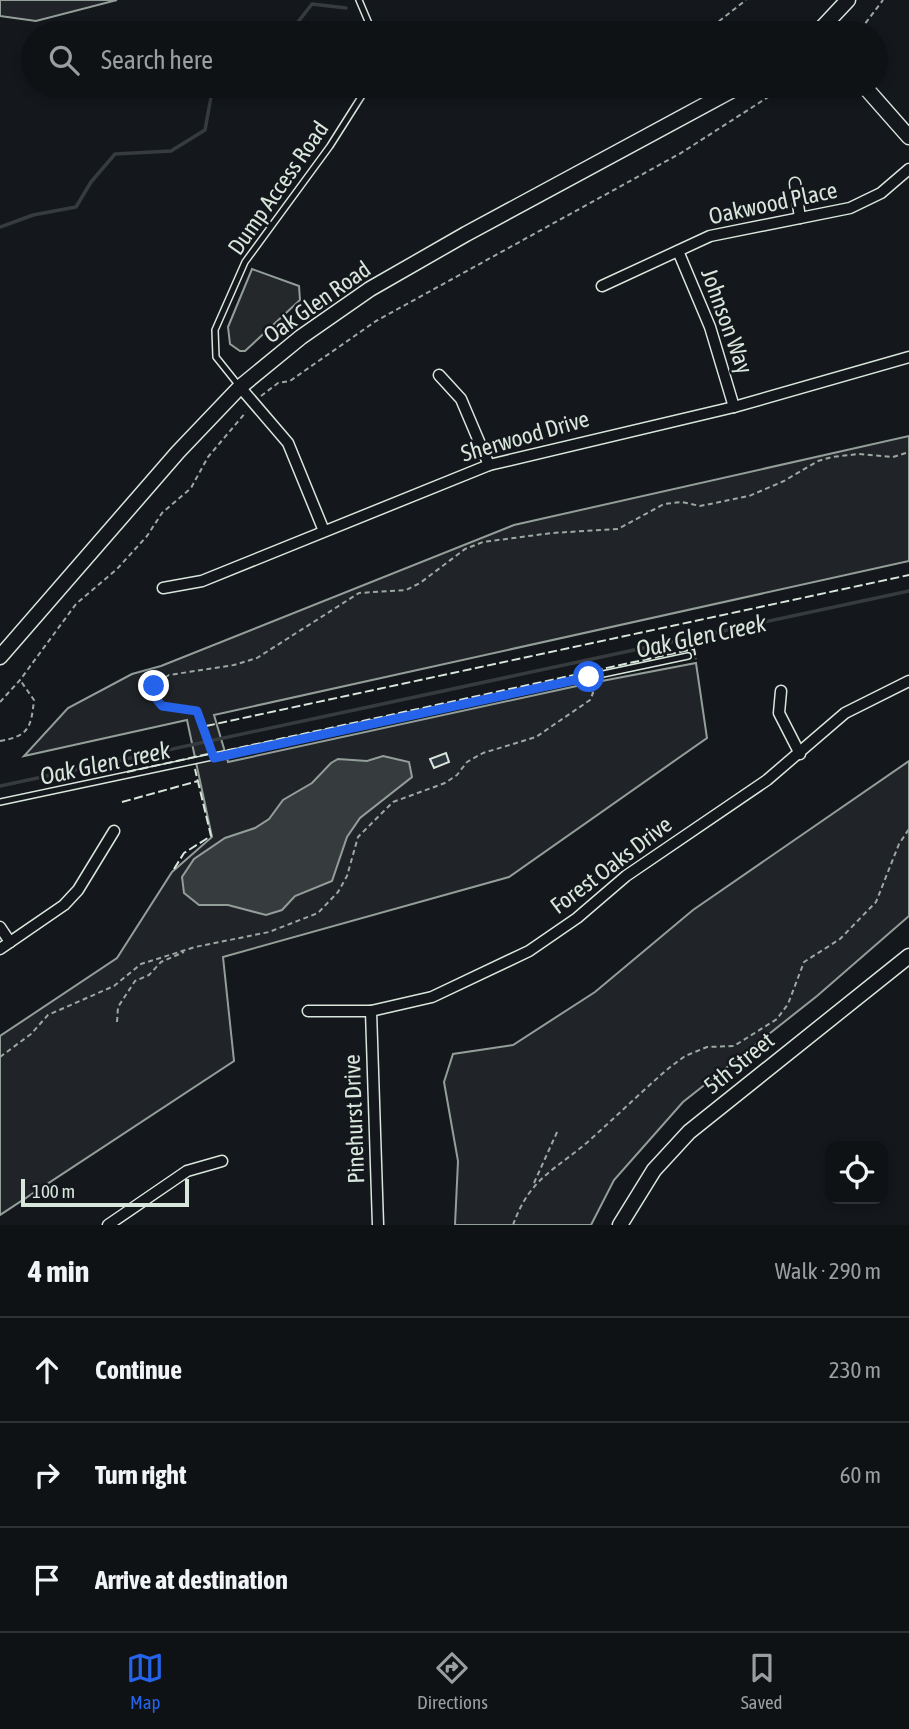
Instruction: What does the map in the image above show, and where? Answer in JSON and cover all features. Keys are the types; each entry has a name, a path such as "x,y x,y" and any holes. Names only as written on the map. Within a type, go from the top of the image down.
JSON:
{"main road":[{"path":"829,21 848,0"},
{"name":"Oak Glen Road","path":"0,657 178,452 240,387 300,337 370,289 718,98"},
{"path":"875,98 909,137"},
{"name":"5th Street","path":"620,1225 654,1170 690,1132 909,956"}],"street":[{"name":"Oakwood Place","path":"602,286 710,236 850,208 881,193 909,169"},
{"path":"795,183 800,218"},
{"name":"Johnson Way","path":"678,251 710,327 734,407"},
{"name":"Sherwood Drive","path":"163,589 202,581 489,465 530,452 734,407 909,357"},
{"path":"439,375 461,399 489,465"},
{"path":"240,387 288,443 324,531"},
{"name":"Forest Oaks Drive","path":"307,1011 371,1011 432,997 529,951 577,918 626,876 767,780 845,713 909,681"},
{"path":"781,691 779,713 800,754"},
{"path":"0,928 5,945 46,919 78,890 114,831"},
{"name":"Pinehurst Drive","path":"371,1011 378,1225"},
{"path":"108,1225 187,1171 222,1161"}],"lane":[{"path":"359,0 368,21"},
{"name":"Dump Access Road","path":"240,387 216,357 215,330 245,262 362,99"},
{"path":"0,802 688,656"}],"path":[{"path":"719,21 746,0"},
{"path":"867,21 883,0"},
{"path":"0,702 20,680 76,604 117,569 147,536 162,513 191,488 208,457 228,435 237,420 245,415 252,400 269,392 278,383 290,382 376,321 681,153 767,98"},
{"path":"214,758 200,716 193,710 170,708 157,702 153,695 155,684 173,673 234,665 257,657 359,593 406,590 421,583 474,545 552,533 618,529 664,504 681,502 700,506 749,496 784,481 817,461 832,457 859,454 893,457 909,452"},
{"path":"0,1057 58,1009 114,986 141,964 195,947 269,932 318,913 338,892 358,837 393,802 445,783 475,757 498,747 536,737 590,699 593,693 589,677"},
{"path":"0,741 20,737 28,729 34,700 20,680"},
{"path":"531,1190 547,1171 578,1151 685,1056 707,1047 734,1046 777,1018 788,1004 804,962 840,939 876,902 899,844 909,829"},
{"path":"117,1022 118,1007 135,981 149,975 161,962 195,947"},
{"path":"513,1225 558,1130"}],"shaded area":[{"path":"0,0 117,0 36,21 0,16"},
{"path":"252,269 299,286 300,300 245,351 240,351 230,344 228,327"},
{"path":"909,436 909,561 214,715 228,762 586,684 696,663 707,738 509,877 223,957 234,1061 0,1215 0,1036 117,958 172,872 212,837 187,720 24,756 68,708 132,674 161,666 514,525"},
{"path":"383,756 409,762 412,777 360,818 347,837 332,881 295,896 282,910 266,915 228,905 199,905 184,893 182,877 194,859 225,838 255,828 269,819 283,800 312,783 331,763 338,759 367,761"},
{"path":"909,761 909,916 817,996 683,1102 614,1180 591,1225 455,1225 458,1161 444,1082 453,1054 513,1045 595,992 693,910"}],"building":[{"path":"446,753 449,762 434,768 430,759"}],"waterway":[{"path":"299,21 312,4 346,8"},
{"path":"0,227 33,215 76,207 91,182 115,154 171,151 205,130 211,98"},
{"name":"Oak Glen Creek","path":"0,786 909,591"}],"fence":[{"path":"206,726 909,575"},
{"path":"215,753 694,649 696,659"},
{"path":"127,772 208,754"},
{"path":"174,869 184,853 211,836 195,769"},
{"path":"122,802 198,781"}],"route":[{"path":"154,686 153,695 162,706 197,711 214,758 589,677"}]}
